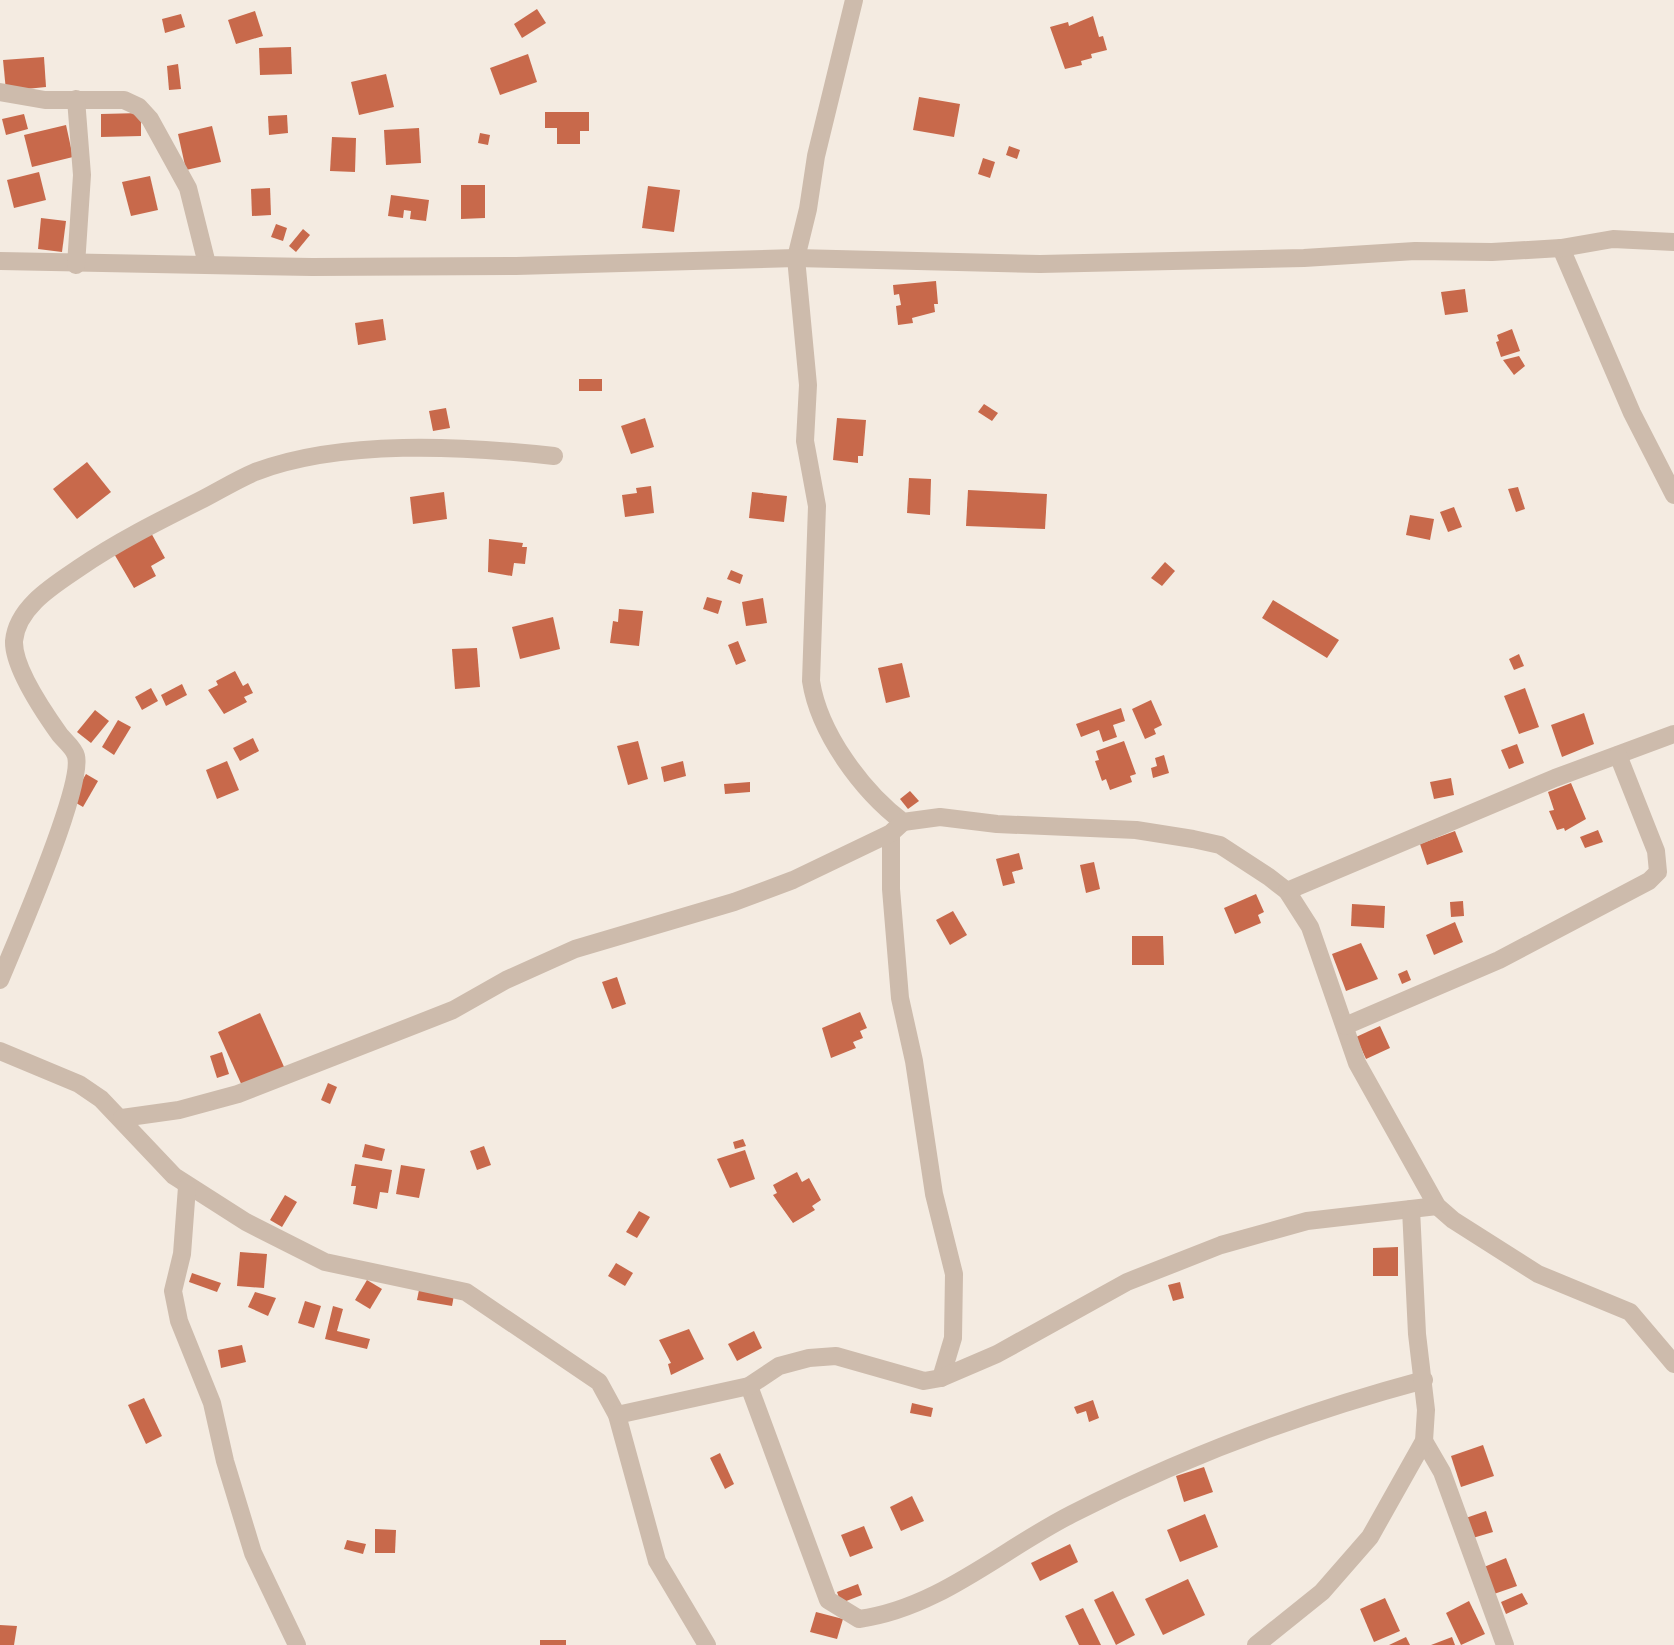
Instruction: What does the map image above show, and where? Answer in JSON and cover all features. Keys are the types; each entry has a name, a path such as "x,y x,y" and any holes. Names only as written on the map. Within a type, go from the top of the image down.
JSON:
{"street":[{"path":"854,0 816,156 808,209 796,258 807,385 805,441 817,506 811,681 814,701 828,734 897,828 891,889 900,998 914,1061 934,1194 954,1274 953,1338 941,1378"},
{"path":"0,92 45,100 124,100 144,111 188,188 207,264"},
{"path":"76,99 82,175 76,265"},
{"path":"0,261 76,265 516,266 796,258 1040,264 1560,248 1612,239 1674,242"},
{"path":"1560,248 1632,413 1674,495"},
{"path":"0,980 59,830 77,767 76,753 43,711 31,688 14,642 18,627 44,591 109,547 255,472 288,463 326,455 421,448 483,448 554,456"},
{"path":"1287,891 1555,778 1674,734"},
{"path":"1345,1026 1500,960 1649,881 1658,872 1656,851 1618,755"},
{"path":"122,1118 179,1110 238,1094 453,1010 506,980 575,948 668,924 793,880 897,828 940,817 997,824 1113,828 1193,839 1220,845 1287,891 1310,927 1369,1086 1437,1206 1453,1220 1538,1274 1630,1312 1674,1364"},
{"path":"0,1051 79,1084 122,1118 187,1187 246,1222 325,1262 466,1292 599,1382 617,1415 657,1561 707,1645"},
{"path":"187,1187 181,1254 173,1291 179,1321 212,1404 232,1486 253,1553 297,1645"},
{"path":"617,1415 749,1386 779,1366 809,1358 836,1356 924,1381 941,1378 997,1354 1127,1282 1221,1245 1307,1221 1437,1206"},
{"path":"1256,1645 1322,1592 1370,1537 1424,1440 1426,1410 1417,1334 1411,1209"},
{"path":"749,1386 828,1600 859,1619 915,1606 1070,1515 1205,1451 1326,1407 1424,1380"},
{"path":"1424,1440 1442,1472 1505,1645"}],"building":[{"path":"537,9 546,23 522,38 514,24"},
{"path":"255,11 263,36 236,44 228,20"},
{"path":"181,14 185,27 165,33 162,19"},
{"path":"1093,16 1099,37 1103,36 1107,50 1091,54 1092,58 1081,61 1082,65 1065,69 1050,27 1068,22 1069,26"},
{"path":"291,47 292,74 260,75 259,48"},
{"path":"528,54 537,82 500,95 490,68"},
{"path":"44,57 46,87 6,91 3,60"},
{"path":"178,64 181,89 169,90 167,66"},
{"path":"386,74 394,107 359,115 351,82"},
{"path":"919,97 960,104 954,137 913,130"},
{"path":"545,112 589,112 589,131 580,131 580,144 557,144 557,128 545,128"},
{"path":"141,113 141,136 101,137 101,114"},
{"path":"24,114 28,129 6,135 2,119"},
{"path":"287,115 288,133 269,135 268,116"},
{"path":"66,125 73,157 32,167 24,135"},
{"path":"212,126 221,162 186,170 178,134"},
{"path":"419,128 421,163 386,165 384,130"},
{"path":"480,133 490,135 488,145 478,143"},
{"path":"332,137 356,138 355,172 330,171"},
{"path":"1009,146 1020,150 1017,159 1006,155"},
{"path":"983,158 995,162 990,178 978,174"},
{"path":"39,172 46,200 14,208 7,180"},
{"path":"150,176 158,210 131,216 122,182"},
{"path":"461,185 485,185 485,218 461,219"},
{"path":"648,186 680,190 674,232 642,228"},
{"path":"270,188 271,215 252,216 251,189"},
{"path":"391,195 429,200 426,221 410,219 411,211 404,210 403,218 388,216"},
{"path":"41,218 66,221 62,252 38,249"},
{"path":"276,224 287,228 283,241 271,237"},
{"path":"303,229 310,235 296,252 289,246"},
{"path":"936,281 938,304 934,304 935,312 912,318 913,323 898,325 896,306 901,305 899,294 894,295 893,285"},
{"path":"1465,289 1468,312 1445,315 1441,292"},
{"path":"383,319 386,340 358,345 355,323"},
{"path":"1512,329 1520,351 1501,357 1496,342 1499,341 1497,335"},
{"path":"1519,356 1525,366 1514,375 1503,360"},
{"path":"579,379 602,379 602,391 579,391"},
{"path":"984,404 998,413 992,421 978,412"},
{"path":"446,408 450,428 433,431 429,411"},
{"path":"645,418 654,447 631,454 621,426"},
{"path":"837,418 866,420 863,456 858,456 858,463 833,460"},
{"path":"87,462 111,492 77,519 53,489"},
{"path":"909,478 931,479 930,515 907,513"},
{"path":"651,486 654,513 625,517 622,495 637,493 636,488"},
{"path":"1518,487 1525,509 1516,512 1508,489"},
{"path":"968,490 1047,494 1045,529 966,526"},
{"path":"444,492 447,519 413,524 410,497"},
{"path":"752,492 787,496 784,522 749,518"},
{"path":"1454,507 1462,527 1448,532 1440,512"},
{"path":"1410,515 1434,519 1430,540 1406,535"},
{"path":"150,531 165,558 151,566 156,576 134,588 113,552"},
{"path":"489,539 523,543 522,547 527,547 525,564 514,563 512,576 488,572"},
{"path":"1165,562 1175,571 1162,586 1151,578"},
{"path":"731,570 743,575 740,584 727,579"},
{"path":"707,597 722,601 718,614 703,609"},
{"path":"763,598 767,623 746,626 742,602"},
{"path":"1273,600 1339,640 1327,658 1262,618"},
{"path":"619,609 643,611 639,646 610,643 613,621 618,622"},
{"path":"553,617 560,649 520,659 512,627"},
{"path":"738,641 746,661 736,665 728,645"},
{"path":"477,648 480,687 455,689 452,649"},
{"path":"1519,654 1524,666 1514,670 1509,659"},
{"path":"902,663 910,697 886,703 878,668"},
{"path":"235,671 243,686 248,683 253,693 244,697 247,702 224,714 208,690 218,685 216,681"},
{"path":"182,684 187,695 166,706 161,695"},
{"path":"151,688 158,701 142,710 135,697"},
{"path":"1525,688 1539,727 1519,734 1504,696"},
{"path":"1151,700 1162,725 1154,729 1156,734 1145,739 1132,709"},
{"path":"1121,708 1125,721 1113,725 1117,737 1103,742 1099,730 1081,737 1076,724"},
{"path":"95,710 109,721 91,743 77,732"},
{"path":"1584,713 1594,744 1562,757 1551,725"},
{"path":"118,720 131,727 114,755 102,747"},
{"path":"253,738 259,751 240,761 233,748"},
{"path":"638,741 648,779 628,785 617,746"},
{"path":"1124,741 1136,774 1130,776 1132,782 1110,790 1106,779 1102,781 1095,761 1099,760 1096,751"},
{"path":"1517,744 1524,763 1509,769 1501,750"},
{"path":"1164,755 1169,773 1153,778 1151,768 1157,766 1155,758"},
{"path":"227,761 239,790 217,799 206,770"},
{"path":"683,761 686,776 664,782 661,767"},
{"path":"86,774 98,781 83,807 71,800"},
{"path":"1451,778 1454,795 1434,799 1430,782"},
{"path":"750,782 750,792 725,794 724,784"},
{"path":"1571,783 1586,819 1565,831 1564,828 1557,830 1549,811 1554,810 1548,792"},
{"path":"910,791 919,801 908,809 900,799"},
{"path":"1598,830 1603,842 1585,848 1580,837"},
{"path":"1455,831 1463,852 1427,865 1420,844"},
{"path":"1019,853 1023,869 1012,872 1015,883 1003,886 996,859"},
{"path":"1094,862 1100,889 1086,893 1080,865"},
{"path":"1256,894 1264,912 1258,915 1261,923 1235,934 1224,908"},
{"path":"1463,901 1464,916 1451,917 1450,902"},
{"path":"1352,904 1385,906 1384,928 1351,926"},
{"path":"953,911 967,935 950,945 936,920"},
{"path":"1455,922 1463,942 1434,955 1426,935"},
{"path":"1132,936 1163,936 1164,965 1132,965"},
{"path":"1361,943 1378,979 1346,991 1332,954"},
{"path":"1407,970 1411,980 1402,984 1398,974"},
{"path":"617,977 626,1004 612,1009 602,982"},
{"path":"860,1012 867,1028 860,1031 863,1038 853,1042 856,1048 831,1058 822,1028"},
{"path":"260,1013 285,1069 243,1088 218,1032"},
{"path":"1380,1026 1390,1048 1366,1059 1356,1037"},
{"path":"222,1052 229,1074 217,1078 210,1056"},
{"path":"328,1083 337,1087 330,1104 321,1100"},
{"path":"743,1139 746,1146 735,1149 733,1142"},
{"path":"365,1144 385,1149 382,1161 362,1157"},
{"path":"484,1146 491,1165 477,1170 470,1151"},
{"path":"745,1150 755,1179 730,1188 717,1159"},
{"path":"355,1164 392,1170 388,1193 380,1192 377,1209 353,1204 356,1186 351,1186"},
{"path":"401,1165 425,1169 419,1198 396,1194"},
{"path":"797,1172 802,1182 809,1178 821,1200 812,1206 815,1210 793,1223 773,1195 777,1193 773,1185"},
{"path":"285,1195 297,1202 282,1227 270,1220"},
{"path":"639,1211 650,1217 637,1238 626,1232"},
{"path":"1398,1247 1398,1276 1373,1276 1373,1248"},
{"path":"240,1252 267,1254 264,1288 237,1286"},
{"path":"616,1263 633,1273 625,1286 608,1276"},
{"path":"192,1273 221,1283 217,1292 189,1282"},
{"path":"367,1280 382,1289 370,1309 355,1300"},
{"path":"1180,1282 1184,1298 1173,1301 1168,1285"},
{"path":"419,1290 454,1295 452,1306 417,1300"},
{"path":"255,1292 276,1298 268,1316 248,1307"},
{"path":"305,1301 321,1306 314,1328 298,1323"},
{"path":"333,1306 343,1309 337,1331 370,1339 367,1349 325,1339"},
{"path":"689,1329 704,1359 671,1375 668,1364 671,1363 659,1340"},
{"path":"754,1331 762,1348 737,1361 728,1344"},
{"path":"242,1345 246,1362 221,1368 218,1350"},
{"path":"144,1398 162,1436 146,1444 128,1405"},
{"path":"1093,1400 1099,1418 1089,1422 1086,1411 1077,1414 1074,1407"},
{"path":"912,1403 933,1408 931,1417 910,1413"},
{"path":"1483,1445 1494,1476 1461,1487 1451,1456"},
{"path":"720,1453 734,1484 725,1489 710,1458"},
{"path":"1204,1467 1213,1492 1184,1502 1176,1476"},
{"path":"912,1496 924,1521 901,1531 890,1507"},
{"path":"1486,1511 1493,1532 1466,1540 1460,1520"},
{"path":"1205,1514 1218,1547 1180,1562 1167,1530"},
{"path":"864,1526 873,1548 850,1557 841,1535"},
{"path":"375,1529 396,1530 395,1553 375,1553"},
{"path":"347,1540 366,1544 363,1554 344,1549"},
{"path":"1070,1544 1078,1562 1040,1581 1031,1563"},
{"path":"1506,1558 1517,1586 1494,1594 1484,1567"},
{"path":"1188,1579 1205,1615 1163,1635 1145,1599"},
{"path":"858,1584 862,1595 841,1603 837,1592"},
{"path":"1113,1591 1135,1635 1116,1645 1094,1600"},
{"path":"1522,1593 1528,1604 1506,1614 1501,1602"},
{"path":"1385,1598 1400,1631 1374,1642 1360,1609"},
{"path":"1469,1601 1485,1634 1461,1645 1446,1613"},
{"path":"1083,1608 1101,1645 1079,1645 1065,1616"},
{"path":"816,1612 843,1619 837,1639 810,1632"},
{"path":"0,1625 17,1626 14,1645 0,1645"},
{"path":"1406,1637 1410,1645 1389,1645"},
{"path":"1452,1637 1455,1645 1431,1645"},
{"path":"540,1640 566,1640 566,1645 540,1645"}]}
